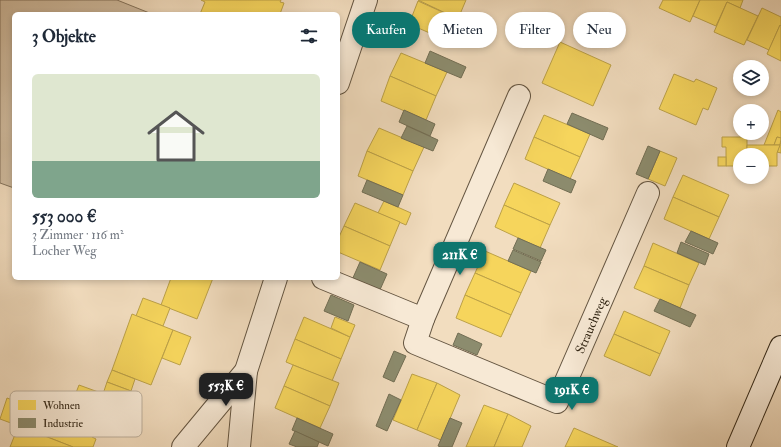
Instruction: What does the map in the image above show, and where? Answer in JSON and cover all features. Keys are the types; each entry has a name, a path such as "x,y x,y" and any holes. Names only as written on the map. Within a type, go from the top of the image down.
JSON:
{"street":[{"path":"340,77 366,0"},
{"name":"Strauchweg","path":"519,96 414,343 557,402 648,193"},
{"path":"239,447 246,371 275,280"},
{"path":"328,280 423,319"},
{"path":"738,447 781,347"},
{"path":"183,447 246,371"}],"shaded area":[{"path":"0,0 117,0 147,12 12,12 12,187 0,183"}],"building: Wohnen":[{"path":"201,0 281,0 280,2 284,3 281,12 201,12 205,2"},
{"path":"418,0 466,0 461,12 443,12"},
{"path":"663,0 700,0 690,22 659,8"},
{"path":"700,0 743,0 740,8 727,2 716,26 693,16"},
{"path":"418,1 442,12 428,12 428,32 420,29 420,12 414,12"},
{"path":"727,2 758,16 744,45 714,32"},
{"path":"762,8 781,17 781,26 780,25 769,50 747,40"},
{"path":"780,25 781,26 781,61 767,54"},
{"path":"565,44 611,65 593,106 542,83 557,48 565,48"},
{"path":"401,53 447,72 436,96 390,76"},
{"path":"674,74 694,82 696,79 717,88 708,110 703,108 696,125 659,109"},
{"path":"390,76 436,96 426,120 381,101"},
{"path":"778,110 781,112 781,138 777,137 774,145 764,145 766,140 769,140 769,132"},
{"path":"544,115 590,134 580,157 534,137"},
{"path":"379,128 424,147 413,171 367,151"},
{"path":"534,137 580,157 570,179 525,159"},
{"path":"722,137 733,137 733,140 747,140 747,148 733,148 733,166 726,166 726,147 722,147"},
{"path":"777,137 781,138 780,145 774,145"},
{"path":"781,142 781,153 777,152"},
{"path":"747,145 780,145 777,153 777,166 769,166 769,148 747,148"},
{"path":"367,151 413,171 403,195 358,176"},
{"path":"660,151 677,158 665,186 648,179"},
{"path":"718,157 726,157 726,166 718,166"},
{"path":"683,175 729,195 719,217 673,197"},
{"path":"514,183 560,203 550,225 504,205"},
{"path":"673,197 719,217 709,239 664,219"},
{"path":"384,201 411,213 406,225 378,213"},
{"path":"355,203 400,222 390,246 344,226"},
{"path":"504,205 550,225 540,248 495,227"},
{"path":"344,226 390,246 380,270 340,253 340,235"},
{"path":"653,243 699,263 689,285 644,266"},
{"path":"485,251 531,271 521,293 475,273"},
{"path":"644,266 689,285 680,308 634,288"},
{"path":"475,273 521,293 511,315 465,295"},
{"path":"170,280 212,280 197,319 161,305"},
{"path":"465,295 511,315 501,337 456,318"},
{"path":"143,298 170,308 163,326 136,316"},
{"path":"624,311 670,331 660,354 614,334"},
{"path":"132,314 173,330 151,385 112,370"},
{"path":"304,317 350,337 341,359 295,339"},
{"path":"335,317 355,325 350,337 331,328"},
{"path":"173,330 191,337 180,365 162,358"},
{"path":"614,334 660,354 650,376 604,356"},
{"path":"295,339 341,359 332,381 286,362"},
{"path":"293,365 339,383 330,406 284,386"},
{"path":"112,370 135,379 131,391 107,382"},
{"path":"412,374 437,383 417,430 393,420"},
{"path":"107,382 131,391 104,391"},
{"path":"437,383 460,395 441,440 417,430"},
{"path":"79,385 96,391 77,391"},
{"path":"284,386 330,406 320,428 275,408"},
{"path":"7,398 10,399 10,423 0,419"},
{"path":"484,405 508,414 494,447 466,447"},
{"path":"508,414 531,426 522,447 494,447"},
{"path":"574,428 618,447 565,447"},
{"path":"14,437 47,437 73,447 10,447"},
{"path":"47,437 92,437 96,439 93,447 73,447"}],"building: Industrie":[{"path":"430,51 466,67 461,78 425,63"},
{"path":"404,110 435,124 430,136 399,122"},
{"path":"572,113 608,128 603,140 567,124"},
{"path":"407,126 438,140 433,151 401,138"},
{"path":"648,146 660,151 648,179 636,174"},
{"path":"548,169 576,181 571,193 543,181"},
{"path":"367,180 403,195 398,207 362,192"},
{"path":"691,231 718,243 713,254 685,242"},
{"path":"518,238 546,250 541,261 513,249"},
{"path":"681,242 709,254 705,265 677,253"},
{"path":"513,250 541,262 536,273 508,261"},
{"path":"360,262 387,274 379,292 352,280"},
{"path":"331,295 354,305 348,321 324,311"},
{"path":"660,299 696,315 690,327 654,311"},
{"path":"458,333 482,344 477,355 453,345"},
{"path":"394,351 406,356 394,382 383,377"},
{"path":"389,394 401,400 387,431 376,426"},
{"path":"297,418 333,434 328,446 292,430"},
{"path":"450,418 462,423 452,447 438,446"},
{"path":"295,431 319,442 317,447 297,447 289,444"}]}
